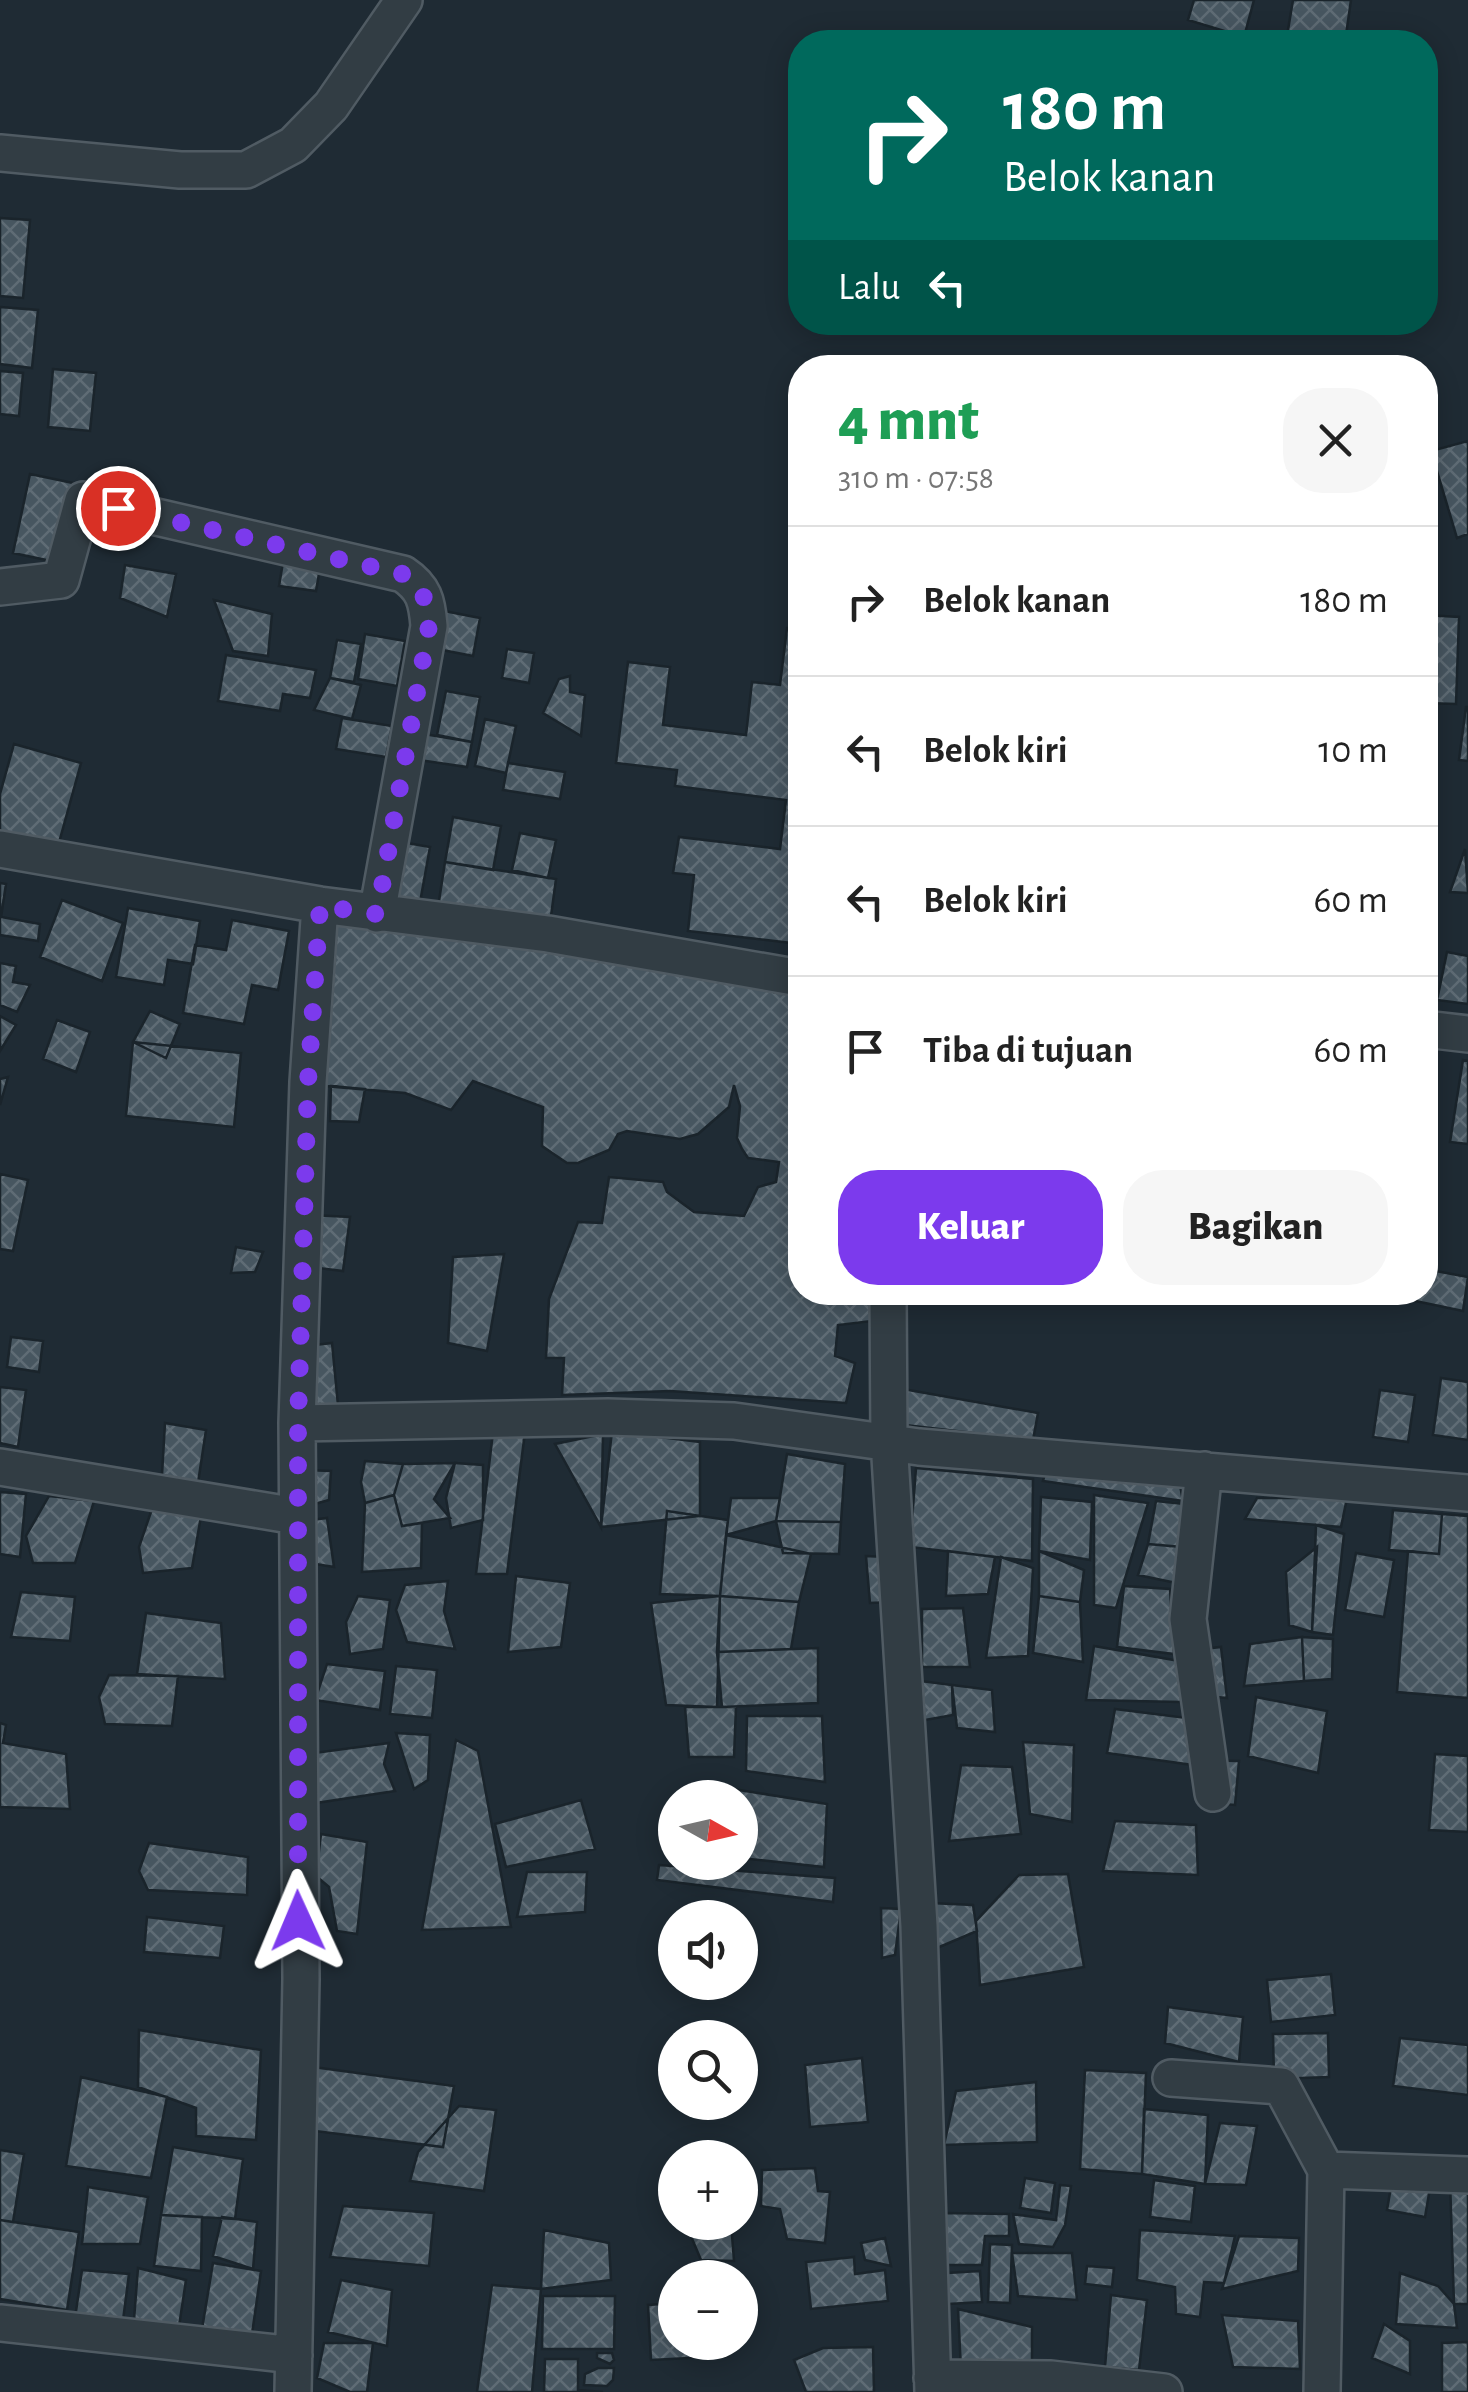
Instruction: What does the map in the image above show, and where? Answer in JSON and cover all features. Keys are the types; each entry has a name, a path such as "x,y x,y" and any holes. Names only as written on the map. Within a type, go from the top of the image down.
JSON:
{"street":[{"path":"0,152 180,170 246,170 293,145 331,106 404,0"},
{"path":"0,587 62,580 83,500 403,574 420,586 428,602 429,626 377,914"},
{"path":"0,848 320,906 548,934 788,976"},
{"path":"292,2392 300,1979 296,1516 308,1082 320,906"},
{"path":"1438,1031 1468,1034"},
{"path":"888,1305 889,1441 920,1926 934,2300 932,2385 1051,2379 1164,2392"},
{"path":"298,1423 608,1417 717,1420 889,1441 1468,1492"},
{"path":"0,1467 296,1516"},
{"path":"1204,1470 1188,1619 1212,1793"},
{"path":"1171,2078 1281,2086 1326,2170 1322,2392"},
{"path":"1326,2170 1468,2175"},
{"path":"0,2323 294,2355"}],"building":[{"path":"1194,0 1254,0 1246,30 1221,30 1188,20"},
{"path":"1293,0 1351,0 1347,30 1288,30"},
{"path":"0,218 30,220 23,298 0,296"},
{"path":"0,307 38,310 32,368 0,364"},
{"path":"53,369 96,373 90,431 48,427"},
{"path":"0,371 23,373 19,416 0,414"},
{"path":"1468,441 1468,534 1457,538 1438,474 1438,449"},
{"path":"30,474 73,483 56,562 13,553"},
{"path":"286,544 323,551 316,591 279,586"},
{"path":"125,565 176,574 167,617 120,598"},
{"path":"214,600 272,614 268,656 233,651"},
{"path":"434,609 480,618 473,656 427,647"},
{"path":"1438,616 1459,617 1456,704 1438,703"},
{"path":"788,628 788,943 688,931 694,875 673,873 679,837 780,849 786,800 675,786 677,770 616,763 628,662 670,667 663,725 746,735 752,682 780,685"},
{"path":"365,634 405,641 397,686 358,679"},
{"path":"337,640 361,644 354,682 330,678"},
{"path":"507,649 534,653 529,683 502,678"},
{"path":"226,655 316,670 310,698 283,694 280,711 218,701"},
{"path":"570,676 570,692 585,695 581,736 543,713 559,679"},
{"path":"330,678 361,685 352,719 314,710"},
{"path":"446,691 480,697 472,742 437,735"},
{"path":"1468,707 1468,761 1459,760"},
{"path":"342,718 392,726 386,757 336,749"},
{"path":"485,719 516,726 506,773 475,766"},
{"path":"424,734 472,742 467,767 419,760"},
{"path":"14,744 81,763 55,857 0,841 0,794"},
{"path":"508,763 565,772 560,799 503,790"},
{"path":"453,817 501,826 493,870 445,862"},
{"path":"520,833 556,840 548,878 512,870"},
{"path":"390,840 430,847 419,908 380,901"},
{"path":"1465,849 1468,893 1450,892"},
{"path":"445,862 556,879 549,931 437,914"},
{"path":"0,883 6,884 1,917 40,924 38,941 0,935"},
{"path":"62,900 123,923 102,981 40,957"},
{"path":"128,908 200,921 193,964 168,960 164,985 116,977"},
{"path":"335,912 770,981 774,992 788,990 788,1305 871,1305 872,1321 838,1325 835,1356 855,1363 846,1403 670,1391 562,1395 564,1358 546,1358 549,1299 578,1222 602,1223 609,1177 663,1182 667,1192 694,1212 744,1216 758,1187 776,1182 779,1162 748,1158 737,1138 740,1106 734,1085 729,1107 698,1134 680,1139 627,1131 618,1134 609,1150 578,1163 567,1163 542,1146 543,1107 473,1081 451,1110 405,1093 325,1086"},
{"path":"232,920 289,931 278,990 252,985 244,1024 183,1013 195,945 226,950"},
{"path":"1447,952 1468,956 1468,1004 1438,1000"},
{"path":"0,963 16,966 13,982 30,985 17,1012 0,1005"},
{"path":"150,1011 180,1024 166,1058 133,1042"},
{"path":"0,1016 16,1025 0,1051"},
{"path":"57,1020 90,1032 76,1072 43,1059"},
{"path":"133,1042 241,1053 234,1127 126,1116"},
{"path":"1463,1060 1468,1061 1468,1144 1450,1142"},
{"path":"8,1077 0,1105 0,1079"},
{"path":"331,1086 365,1089 359,1122 330,1121"},
{"path":"0,1174 28,1180 13,1251 0,1249"},
{"path":"311,1215 350,1217 343,1271 310,1267"},
{"path":"236,1247 263,1252 255,1272 231,1273"},
{"path":"504,1254 487,1351 448,1343 453,1257"},
{"path":"1438,1271 1468,1277 1463,1311 1434,1305 1438,1305"},
{"path":"11,1337 43,1341 39,1372 7,1367"},
{"path":"332,1343 339,1416 313,1419 306,1346"},
{"path":"1441,1378 1468,1382 1468,1440 1433,1435"},
{"path":"0,1387 26,1390 18,1447 0,1443"},
{"path":"903,1389 1038,1413 1033,1440 905,1425"},
{"path":"1380,1390 1415,1395 1408,1442 1373,1437"},
{"path":"165,1423 206,1430 198,1483 162,1475"},
{"path":"494,1424 526,1424 507,1574 476,1574"},
{"path":"612,1431 700,1442 700,1516 601,1527"},
{"path":"603,1434 601,1527 555,1444"},
{"path":"787,1454 845,1464 841,1522 776,1521"},
{"path":"365,1461 403,1464 394,1495 365,1503 361,1482"},
{"path":"1048,1462 1179,1480 1183,1501 1043,1481"},
{"path":"455,1463 483,1465 483,1520 451,1528 446,1498"},
{"path":"455,1463 434,1499 450,1518 402,1526 394,1495 403,1464"},
{"path":"916,1468 1033,1479 1032,1561 910,1547"},
{"path":"306,1470 331,1471 329,1500 304,1507"},
{"path":"0,1492 26,1494 20,1557 0,1554"},
{"path":"394,1495 402,1526 422,1523 421,1568 362,1572 365,1503"},
{"path":"1094,1495 1148,1503 1116,1608 1094,1605"},
{"path":"49,1496 94,1501 75,1563 33,1563 26,1536"},
{"path":"1041,1497 1092,1502 1090,1560 1039,1551"},
{"path":"731,1498 780,1498 776,1521 726,1535"},
{"path":"1257,1498 1347,1498 1341,1527 1245,1519"},
{"path":"1156,1501 1204,1506 1204,1549 1148,1544"},
{"path":"152,1509 201,1516 192,1568 143,1573 139,1547"},
{"path":"1393,1510 1442,1514 1439,1554 1389,1550"},
{"path":"667,1511 728,1520 720,1596 660,1594"},
{"path":"1442,1514 1468,1516 1468,1698 1397,1692 1408,1551 1439,1554"},
{"path":"327,1518 334,1567 297,1561 303,1521"},
{"path":"776,1521 841,1522 839,1554 783,1553"},
{"path":"1316,1525 1344,1534 1333,1635 1312,1632"},
{"path":"726,1535 811,1554 799,1602 720,1596"},
{"path":"1148,1544 1204,1549 1205,1589 1138,1575"},
{"path":"1317,1547 1312,1632 1289,1625 1286,1572"},
{"path":"948,1551 995,1557 988,1594 946,1596"},
{"path":"1039,1551 1084,1570 1080,1602 1039,1596"},
{"path":"1356,1553 1394,1560 1384,1617 1345,1610"},
{"path":"866,1556 885,1557 890,1602 870,1603"},
{"path":"1001,1557 1033,1568 1028,1656 986,1658"},
{"path":"516,1576 570,1583 561,1647 508,1652"},
{"path":"448,1581 444,1611 455,1649 407,1642 396,1610 405,1585"},
{"path":"1124,1586 1170,1589 1174,1654 1117,1647"},
{"path":"21,1592 75,1597 70,1641 11,1637"},
{"path":"358,1596 390,1600 383,1649 350,1654 346,1622"},
{"path":"720,1596 799,1602 791,1649 717,1652"},
{"path":"720,1596 717,1707 666,1705 651,1603"},
{"path":"1039,1596 1080,1602 1083,1662 1033,1653"},
{"path":"963,1608 970,1667 922,1667 922,1609"},
{"path":"146,1613 221,1623 225,1679 137,1674"},
{"path":"1302,1637 1333,1639 1332,1679 1304,1681"},
{"path":"1302,1637 1304,1681 1244,1686 1250,1644"},
{"path":"1094,1646 1185,1662 1181,1702 1086,1700"},
{"path":"1221,1647 1227,1698 1196,1695 1203,1649"},
{"path":"818,1648 818,1703 722,1707 717,1652"},
{"path":"327,1664 385,1671 380,1710 315,1700"},
{"path":"396,1666 437,1670 432,1718 390,1714"},
{"path":"109,1675 178,1676 172,1726 105,1724 99,1697"},
{"path":"921,1681 952,1685 953,1715 914,1722"},
{"path":"952,1685 992,1690 995,1732 957,1728"},
{"path":"1256,1697 1327,1711 1318,1773 1248,1756"},
{"path":"685,1707 736,1707 734,1757 689,1757"},
{"path":"1115,1709 1195,1719 1193,1765 1107,1753"},
{"path":"747,1716 822,1716 825,1782 746,1771"},
{"path":"0,1723 6,1725 3,1743 66,1754 70,1809 0,1807"},
{"path":"396,1733 430,1735 428,1780 414,1789"},
{"path":"456,1740 478,1751 511,1927 422,1930"},
{"path":"1023,1742 1074,1745 1072,1822 1030,1814"},
{"path":"389,1743 384,1764 395,1791 316,1803 314,1753"},
{"path":"1435,1754 1468,1756 1468,1832 1429,1830"},
{"path":"1195,1760 1239,1761 1235,1805 1198,1802"},
{"path":"961,1765 1012,1767 1021,1834 949,1841"},
{"path":"758,1793 827,1804 824,1867 758,1860"},
{"path":"581,1800 595,1849 506,1867 495,1824"},
{"path":"1115,1821 1196,1825 1198,1875 1103,1871"},
{"path":"321,1834 367,1842 357,1934 337,1931 329,1887 316,1876"},
{"path":"149,1843 248,1857 247,1895 148,1890 139,1871"},
{"path":"527,1872 587,1872 585,1912 517,1917"},
{"path":"658,1872 658,1880 758,1880 758,1872 835,1878 833,1902 657,1880"},
{"path":"1068,1874 1084,1967 980,1985 976,1921 1019,1875"},
{"path":"930,1903 973,1905 977,1931 930,1951"},
{"path":"881,1908 901,1909 895,1955 882,1958"},
{"path":"147,1917 224,1926 220,1958 144,1952"},
{"path":"1331,1974 1335,2015 1271,2022 1267,1980"},
{"path":"1168,2007 1243,2017 1239,2062 1165,2043"},
{"path":"139,2030 261,2050 256,2140 196,2136 196,2108 138,2087"},
{"path":"1328,2033 1329,2077 1274,2079 1273,2034"},
{"path":"1400,2038 1468,2045 1468,2095 1393,2086"},
{"path":"862,2058 868,2122 810,2127 805,2065"},
{"path":"313,2067 454,2086 443,2147 307,2130"},
{"path":"1085,2070 1146,2073 1142,2174 1080,2169"},
{"path":"81,2077 167,2097 151,2178 66,2166"},
{"path":"1036,2082 1037,2142 944,2145 956,2091"},
{"path":"459,2106 496,2110 484,2191 410,2181 418,2152"},
{"path":"1144,2109 1208,2115 1205,2184 1142,2174"},
{"path":"1220,2123 1257,2126 1246,2185 1205,2184"},
{"path":"173,2147 243,2159 235,2219 161,2215"},
{"path":"0,2150 24,2154 13,2222 0,2220"},
{"path":"815,2168 818,2191 830,2192 825,2243 787,2239 780,2209 761,2206 762,2170"},
{"path":"1025,2178 1055,2183 1051,2213 1020,2208"},
{"path":"1468,2179 1468,2304 1454,2304 1450,2180"},
{"path":"1154,2180 1195,2186 1191,2222 1150,2217"},
{"path":"1392,2181 1430,2188 1425,2217 1387,2210"},
{"path":"1060,2185 1071,2186 1065,2225 1053,2247 1019,2244 1013,2214 1056,2220"},
{"path":"88,2187 148,2197 140,2244 82,2244"},
{"path":"343,2206 434,2213 429,2266 330,2257"},
{"path":"943,2213 1009,2214 1009,2236 985,2236 982,2265 943,2265"},
{"path":"161,2215 202,2217 201,2271 154,2266"},
{"path":"222,2217 257,2222 253,2269 213,2256"},
{"path":"0,2220 79,2232 67,2310 0,2299"},
{"path":"544,2230 609,2243 611,2280 541,2289"},
{"path":"1140,2230 1235,2236 1224,2283 1204,2282 1200,2317 1176,2314 1175,2287 1137,2280"},
{"path":"1239,2236 1299,2238 1298,2271 1222,2289"},
{"path":"885,2238 891,2266 865,2260 861,2243"},
{"path":"693,2240 732,2240 734,2260 701,2260"},
{"path":"990,2244 1012,2245 1010,2303 988,2302"},
{"path":"1012,2253 1072,2253 1077,2300 1018,2296"},
{"path":"854,2257 855,2274 885,2270 888,2301 811,2309 806,2262"},
{"path":"213,2263 261,2271 250,2348 200,2341"},
{"path":"1087,2266 1114,2268 1112,2287 1085,2284"},
{"path":"138,2268 186,2280 178,2333 133,2333"},
{"path":"82,2270 129,2274 122,2328 74,2325"},
{"path":"980,2271 982,2302 948,2304 947,2273"},
{"path":"1400,2273 1438,2286 1454,2304 1457,2328 1396,2324"},
{"path":"341,2280 392,2290 387,2346 328,2332"},
{"path":"492,2285 541,2289 532,2392 477,2392"},
{"path":"1111,2295 1147,2300 1139,2370 1105,2367"},
{"path":"543,2296 615,2296 614,2349 542,2349"},
{"path":"658,2304 658,2360 651,2360 648,2305"},
{"path":"958,2309 1032,2327 1032,2365 961,2370"},
{"path":"1222,2315 1298,2321 1300,2369 1233,2367"},
{"path":"1384,2324 1410,2341 1410,2374 1372,2358"},
{"path":"1468,2342 1468,2392 1442,2392 1442,2343"},
{"path":"324,2343 373,2343 367,2392 350,2392 317,2378"},
{"path":"873,2347 874,2392 806,2392 794,2360 823,2348"},
{"path":"597,2353 612,2353 614,2360 610,2364 597,2358"},
{"path":"545,2359 578,2359 578,2390 603,2392 544,2392"},
{"path":"598,2368 614,2368 613,2380 607,2386 584,2385 585,2374"}],"route":[{"path":"118,508 403,574 420,586 428,602 429,626 377,914 320,906 308,1082 298,1423 298,1921"}]}
